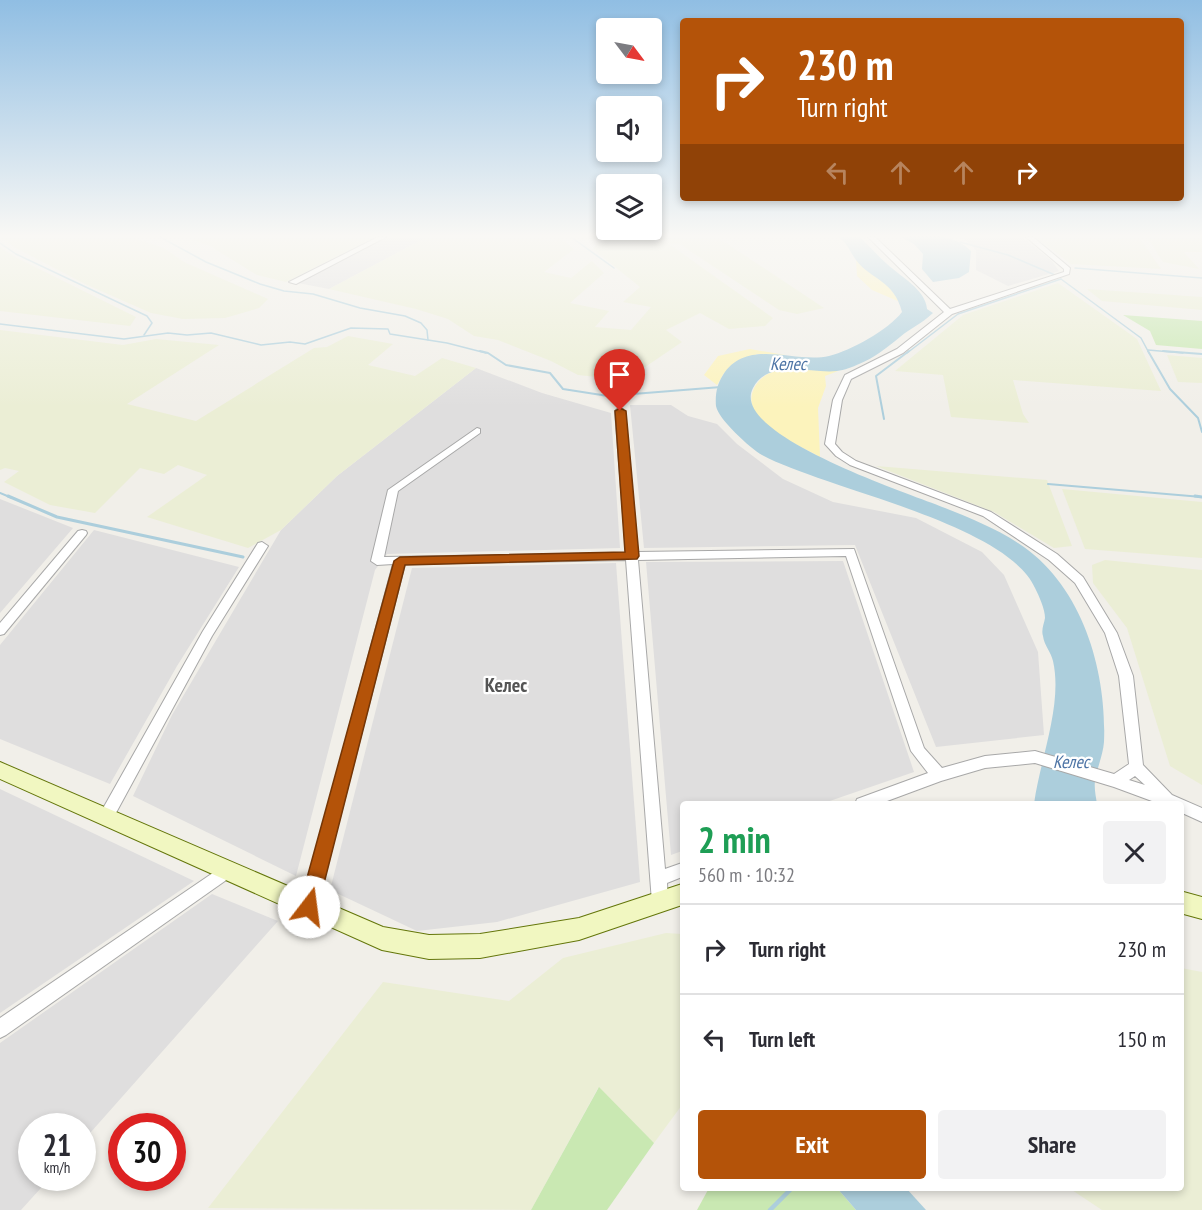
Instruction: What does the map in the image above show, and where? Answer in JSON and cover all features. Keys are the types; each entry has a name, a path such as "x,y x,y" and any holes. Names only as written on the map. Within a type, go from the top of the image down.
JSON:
{"main road":[{"path":"2,772 382,938 429,947 480,946 579,929 680,896"},
{"path":"1184,903 1202,908"}],"street":[{"path":"930,293 949,312"},
{"path":"1005,293 949,312 900,351 848,376 842,384 831,444 839,454 853,462 987,514 1044,551 1079,580 1111,633 1126,676 1136,768 1174,801"},
{"path":"620,411 660,902"},
{"path":"477,430 393,490 377,561 850,552 918,750 939,775"},
{"path":"0,631 82,533"},
{"path":"106,817 207,634 262,546"},
{"path":"309,907 400,561"},
{"path":"870,801 939,775 985,762 1035,757 1116,781 1171,801"},
{"path":"1116,781 1136,768"},
{"path":"1184,807 1202,815"},
{"path":"0,1029 226,870"},
{"path":"658,879 680,871"}],"shaded area":[{"path":"476,368 542,393 611,413 620,548 387,554 375,570 296,876 133,796 172,715 281,530 337,476"},
{"name":"Келес","path":"630,405 671,405 688,416 717,424 737,444 783,479 833,502 916,518 982,552 1004,575 1038,652 1044,735 936,747 855,545 644,548"},
{"path":"0,499 73,528 0,613"},
{"path":"94,530 239,567 177,666 110,784 0,739 0,645"},
{"path":"843,561 914,772 830,801 680,801 680,852 671,855 646,562"},
{"name":"Келес","path":"616,563 640,882 497,922 417,931 330,890 412,568"},
{"path":"0,789 194,881 0,1013"},
{"path":"212,894 278,921 96,1126 96,1113 18,1113 18,1191 38,1191 21,1210 0,1210 0,1043"}],"green space":[{"path":"0,293 89,293 136,317 130,326 0,311"},
{"path":"107,293 255,293 268,299 259,308 225,318 183,319 151,313"},
{"path":"348,293 581,293 570,303 609,311 595,327 631,330 651,307 623,302 633,293 739,293 773,318 765,326 729,329 700,313 666,330 682,342 626,380 578,375 551,361 498,340 474,336 448,319"},
{"path":"754,293 802,293 824,308 797,314 779,310"},
{"path":"1027,293 1073,293 1137,339 1161,391 1013,380 1023,414 1029,423 951,417 943,375 895,371 963,315"},
{"path":"1093,293 1151,293 1202,297 1202,310 1102,301"},
{"path":"1123,315 1202,321 1202,349 1156,345 1150,331"},
{"path":"0,330 123,345 156,339 219,345 127,404 196,421 314,348 327,347 348,336 393,344 368,365 415,376 442,358 476,368 337,476 281,530 248,548 147,517 207,475 178,465 164,474 140,468 95,513 50,505 4,482 19,471 5,468 0,470"},
{"path":"1167,355 1202,358 1202,383 1178,382"},
{"path":"876,466 1047,480 1072,546 1054,548 994,512"},
{"path":"1062,489 1202,502 1202,558 1085,549"},
{"path":"1105,560 1202,570 1202,785 1170,766 1127,628 1093,583 1092,565"},
{"path":"666,933 680,934 680,1108 654,1143 598,1088 531,1210 208,1208 383,982 509,1001 563,958"},
{"path":"1184,969 1202,972 1202,1210 1102,1210 1074,1191 1184,1191"},
{"path":"599,1087 654,1143 607,1210 531,1210"},
{"path":"707,1191 840,1191 856,1210 697,1210"}],"sand":[{"path":"880,293 894,293 900,302"},
{"path":"750,349 785,355 757,354 724,373 717,385 704,375 718,356"},
{"path":"779,370 838,371 825,376 826,386 818,408 820,457 771,429 758,417 752,404 753,391 766,375"}],"water":[{"name":"Келес","path":"894,293 921,293 927,309 933,313 865,362 837,371 791,369 769,373 753,388 753,406 768,425 828,461 973,520 1018,543 1040,560 1059,581 1086,631 1101,686 1104,742 1095,781 1097,801 1035,801 1053,714 1055,678 1053,661 1042,634 1045,618 1043,607 1035,588 1018,565 989,545 952,526 791,468 762,455 735,433 718,412 716,398 718,386 723,375 733,364 745,357 758,354 816,358 848,349 869,338 896,319 902,312"},
{"path":"840,1191 909,1191 926,1210 856,1210"}],"waterway":[{"path":"99,293 147,316 152,323 144,335"},
{"path":"308,293 360,308 405,316 421,323 427,330 428,340"},
{"path":"907,353 958,314 1018,293"},
{"path":"1081,293 1141,338 1149,353"},
{"path":"0,324 124,339 168,333 187,335 211,333 261,345 290,342 305,344 351,328 388,329 390,334 428,340"},
{"path":"428,340 486,353"},
{"path":"1148,350 1183,353"},
{"path":"480,351 488,353 506,365 550,373 563,389 608,396 721,387"},
{"path":"884,419 876,376 909,351"},
{"path":"1148,351 1170,389 1198,418 1202,432"},
{"path":"1163,351 1202,354"},
{"path":"1048,484 1202,497 1195,496"},
{"path":"0,493 12,498"},
{"path":"8,496 57,517 243,557"},
{"path":"770,1210 789,1191"}],"district":[{"name":"Келес","path":"506,685"}],"route":[{"path":"309,907 400,561 632,556 620,411"}]}
